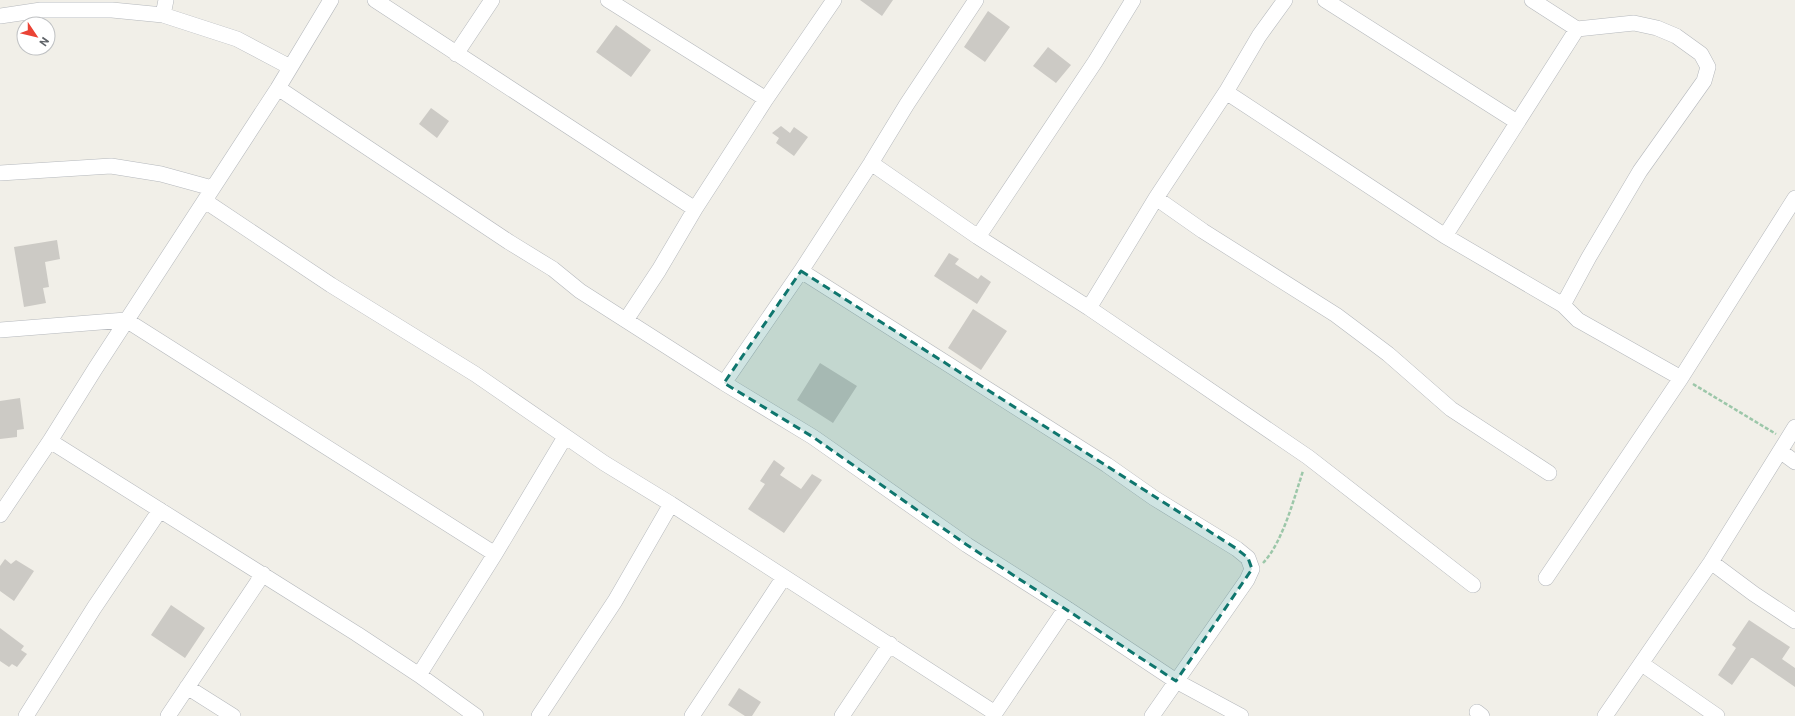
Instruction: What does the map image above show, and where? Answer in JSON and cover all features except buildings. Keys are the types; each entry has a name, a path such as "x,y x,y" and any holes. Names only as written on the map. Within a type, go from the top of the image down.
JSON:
{"street":[{"path":"163,15 166,0"},
{"path":"2,510 50,441 126,320 227,168 278,88 331,0"},
{"path":"375,0 695,209"},
{"path":"456,54 492,0"},
{"path":"608,0 766,99"},
{"path":"626,320 660,270 695,209 766,99 834,0"},
{"path":"724,383 801,271 872,163 907,104 976,0"},
{"path":"978,237 1095,62 1133,0"},
{"path":"1089,308 1156,198 1226,92 1259,36 1285,0"},
{"path":"1325,0 1517,122"},
{"path":"1532,0 1577,29 1634,23 1657,28 1676,36 1702,54 1708,67 1704,81 1640,171 1589,257 1563,305"},
{"path":"0,16 41,10 112,10 163,15 237,39 290,67"},
{"path":"1445,236 1577,29"},
{"path":"278,88 553,269 580,291 724,383 813,437 967,545 1066,608 1176,682 1241,716"},
{"path":"1226,92 1445,236 1563,305 1578,320 1681,378"},
{"path":"872,163 978,237 1089,308 1308,457 1473,585"},
{"path":"0,174 111,166 161,174 208,195 331,285 475,374 565,437 890,644 994,714 1066,608"},
{"path":"1156,198 1203,231 1336,315 1388,354 1451,409 1549,473"},
{"path":"1546,578 1681,378 1795,198"},
{"path":"801,271 1100,461 1154,498 1237,549 1248,558 1252,569 1247,580 1152,716"},
{"path":"0,330 126,320 495,554"},
{"path":"1605,716 1711,562 1795,427"},
{"path":"419,674 495,554 565,437"},
{"path":"50,441 263,574 419,674 476,716"},
{"path":"1783,446 1795,462"},
{"path":"539,716 615,601 671,504"},
{"path":"26,716 94,608 160,510"},
{"path":"1711,562 1754,594 1795,621"},
{"path":"168,716 263,574"},
{"path":"692,716 784,577"},
{"path":"842,716 890,644"},
{"path":"1642,664 1717,716"},
{"path":"187,687 233,716"}],"path":[{"path":"1681,378 1704,390 1783,446"},
{"path":"1252,569 1261,566 1276,546 1308,457"}],"highlighted area":[{"path":"801,271 1237,549 1248,558 1252,569 1176,681 967,545 813,437 724,383"}]}
